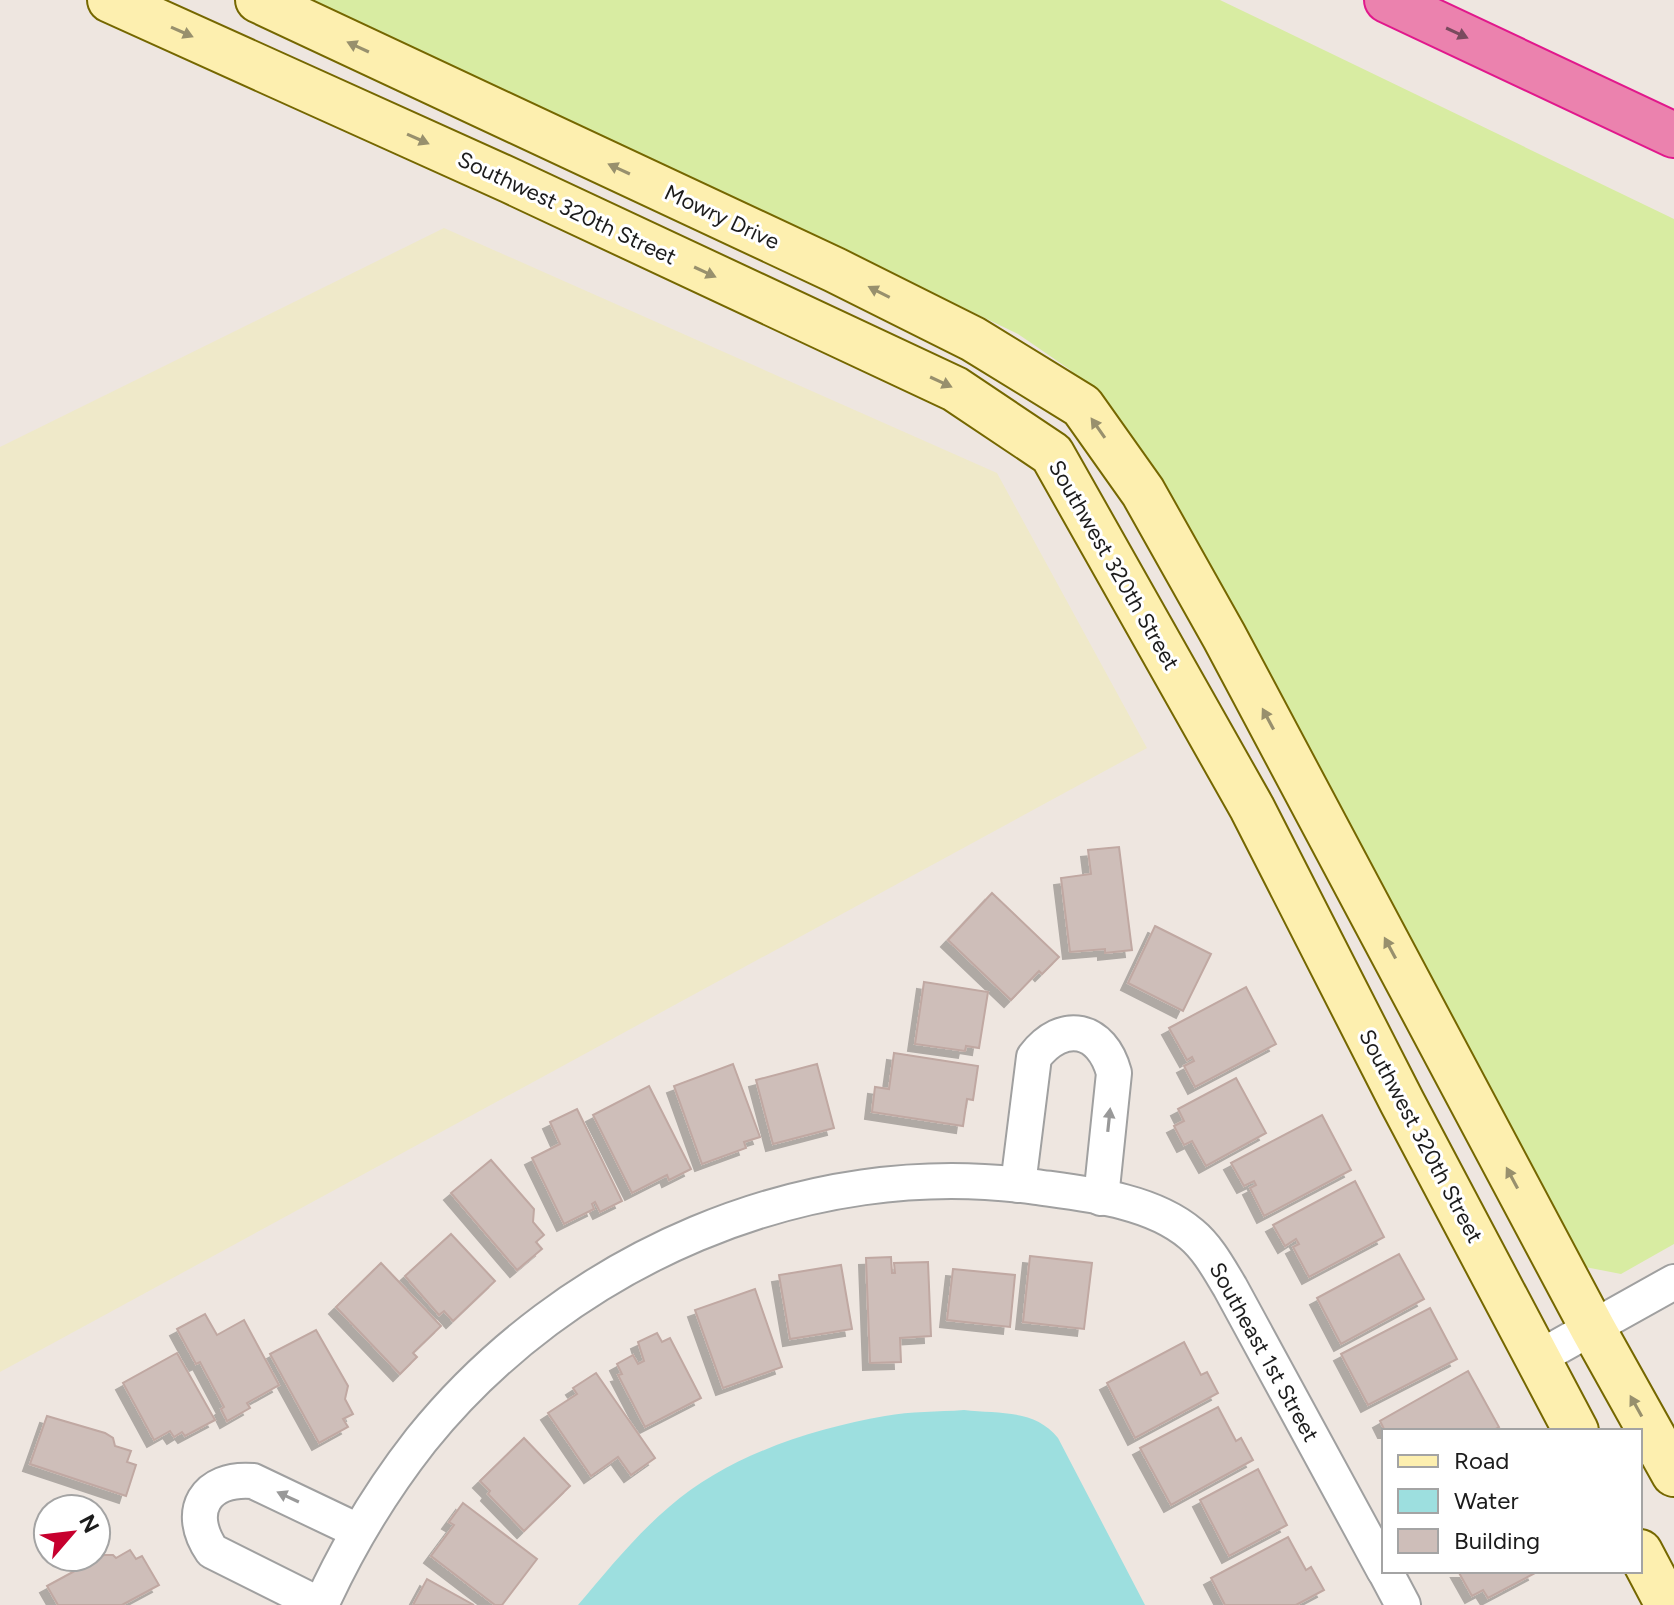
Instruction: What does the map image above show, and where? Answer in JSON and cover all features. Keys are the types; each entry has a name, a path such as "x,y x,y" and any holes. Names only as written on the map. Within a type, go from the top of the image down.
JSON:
{"highway":[{"path":"1387,0 1674,135"}],"street":[{"name":"Southwest 320th Street","path":"110,0 511,181 955,389 1052,454 1252,808 1402,1102 1575,1429"},
{"name":"Mowry Drive","path":"258,0 835,270 973,339 1082,406 1143,492 1224,636 1593,1329"},
{"path":"1030,1186 1034,1057 1045,1042 1062,1034 1081,1033 1097,1041 1109,1055 1114,1073 1101,1198"},
{"name":"Southeast 1st Street","path":"320,1605 358,1531 422,1439 463,1394 517,1343 562,1308 615,1272 712,1228 767,1208 876,1186 934,1181 989,1181 1101,1198 1146,1210 1192,1234 1210,1254 1238,1301 1382,1566"},
{"path":"1538,1358 1674,1282"},
{"path":"1593,1329 1674,1474"},
{"path":"320,1605 212,1551 201,1536 199,1517 204,1500 217,1486 234,1479 253,1481 358,1531"},
{"path":"1642,1556 1668,1605"},
{"name":"Southeast 1st Street","path":"1386,1573 1403,1605"}],"shaded area":[{"path":"444,228 997,473 1147,748 0,1372 0,447"}],"green space":[{"path":"301,0 1220,0 1674,219 1674,1244 1621,1274 1580,1266 1151,463 1112,409 1069,369 1018,334 751,205"}],"water":[{"path":"964,1410 1027,1417 1039,1422 1058,1438 1145,1605 578,1605 633,1542 669,1507 692,1489 743,1459 799,1437 857,1422 905,1413"}],"building":[{"path":"1119,847 1132,950 1070,952 1061,878 1091,874 1088,850"},
{"path":"992,893 1059,957 1042,974 1039,971 1011,1000 948,940"},
{"path":"1155,926 1211,954 1183,1011 1128,983"},
{"path":"924,982 988,992 979,1048 966,1046 965,1051 915,1044"},
{"path":"1246,987 1276,1044 1195,1087 1184,1066 1194,1061 1192,1057 1187,1060 1169,1028"},
{"path":"894,1053 978,1066 973,1100 967,1099 963,1126 872,1112 875,1087 889,1089"},
{"path":"733,1064 760,1137 744,1142 746,1148 702,1164 674,1086"},
{"path":"817,1064 834,1128 773,1144 756,1080"},
{"path":"1236,1078 1266,1133 1206,1166 1192,1141 1184,1145 1174,1126 1184,1121 1178,1109"},
{"path":"649,1086 691,1169 669,1180 667,1175 632,1193 593,1115"},
{"path":"577,1109 622,1201 600,1212 595,1202 592,1204 594,1209 564,1224 532,1158 560,1144 550,1122"},
{"path":"1322,1115 1351,1170 1264,1216 1250,1188 1256,1185 1254,1181 1244,1186 1231,1163"},
{"path":"491,1160 534,1209 533,1222 544,1235 536,1242 542,1249 517,1270 451,1193"},
{"path":"1355,1181 1384,1237 1309,1277 1293,1247 1299,1244 1296,1239 1285,1246 1273,1225"},
{"path":"451,1234 495,1281 453,1321 444,1311 439,1315 405,1276"},
{"path":"1399,1254 1424,1299 1341,1344 1317,1298"},
{"path":"1030,1256 1092,1263 1084,1329 1023,1322"},
{"path":"891,1257 892,1273 895,1273 894,1263 928,1262 931,1336 900,1338 901,1362 870,1363 866,1258"},
{"path":"381,1263 441,1326 413,1353 417,1357 400,1374 336,1307"},
{"path":"841,1265 852,1329 790,1339 779,1275"},
{"path":"953,1269 1015,1275 1010,1327 947,1320"},
{"path":"755,1289 782,1367 723,1388 695,1310"},
{"path":"1430,1308 1457,1359 1368,1405 1341,1354"},
{"path":"205,1314 217,1335 244,1320 279,1385 247,1403 250,1408 227,1421 221,1409 224,1407 200,1362 196,1364 177,1329"},
{"path":"316,1330 348,1386 345,1399 353,1414 343,1419 348,1427 319,1443 270,1354"},
{"path":"657,1333 662,1342 670,1338 701,1398 645,1427 618,1375 622,1374 617,1364 633,1355 638,1364 644,1361 638,1342"},
{"path":"1184,1342 1201,1375 1207,1372 1218,1393 1135,1438 1107,1383"},
{"path":"177,1353 215,1420 185,1436 182,1432 174,1437 170,1431 154,1440 123,1383"},
{"path":"1468,1371 1499,1427 1384,1429 1380,1421"},
{"path":"596,1373 655,1458 631,1475 618,1457 591,1476 548,1413 577,1394 573,1388"},
{"path":"1218,1407 1236,1441 1241,1438 1253,1460 1171,1505 1140,1448"},
{"path":"47,1416 105,1433 113,1438 115,1446 131,1451 127,1462 136,1465 126,1496 30,1464"},
{"path":"524,1438 570,1486 524,1531 488,1494 490,1491 480,1481"},
{"path":"1258,1469 1287,1525 1229,1556 1200,1500"},
{"path":"463,1503 537,1559 502,1605 495,1605 431,1556 454,1525 449,1522"},
{"path":"1288,1537 1306,1570 1311,1567 1324,1590 1296,1605 1225,1605 1211,1578"},
{"path":"130,1550 136,1559 142,1556 159,1585 122,1605 58,1605 47,1586 71,1573 112,1573 112,1555 116,1558"},
{"path":"1459,1573 1535,1573 1488,1598 1483,1590 1472,1596"},
{"path":"427,1579 474,1605 413,1605"}]}
